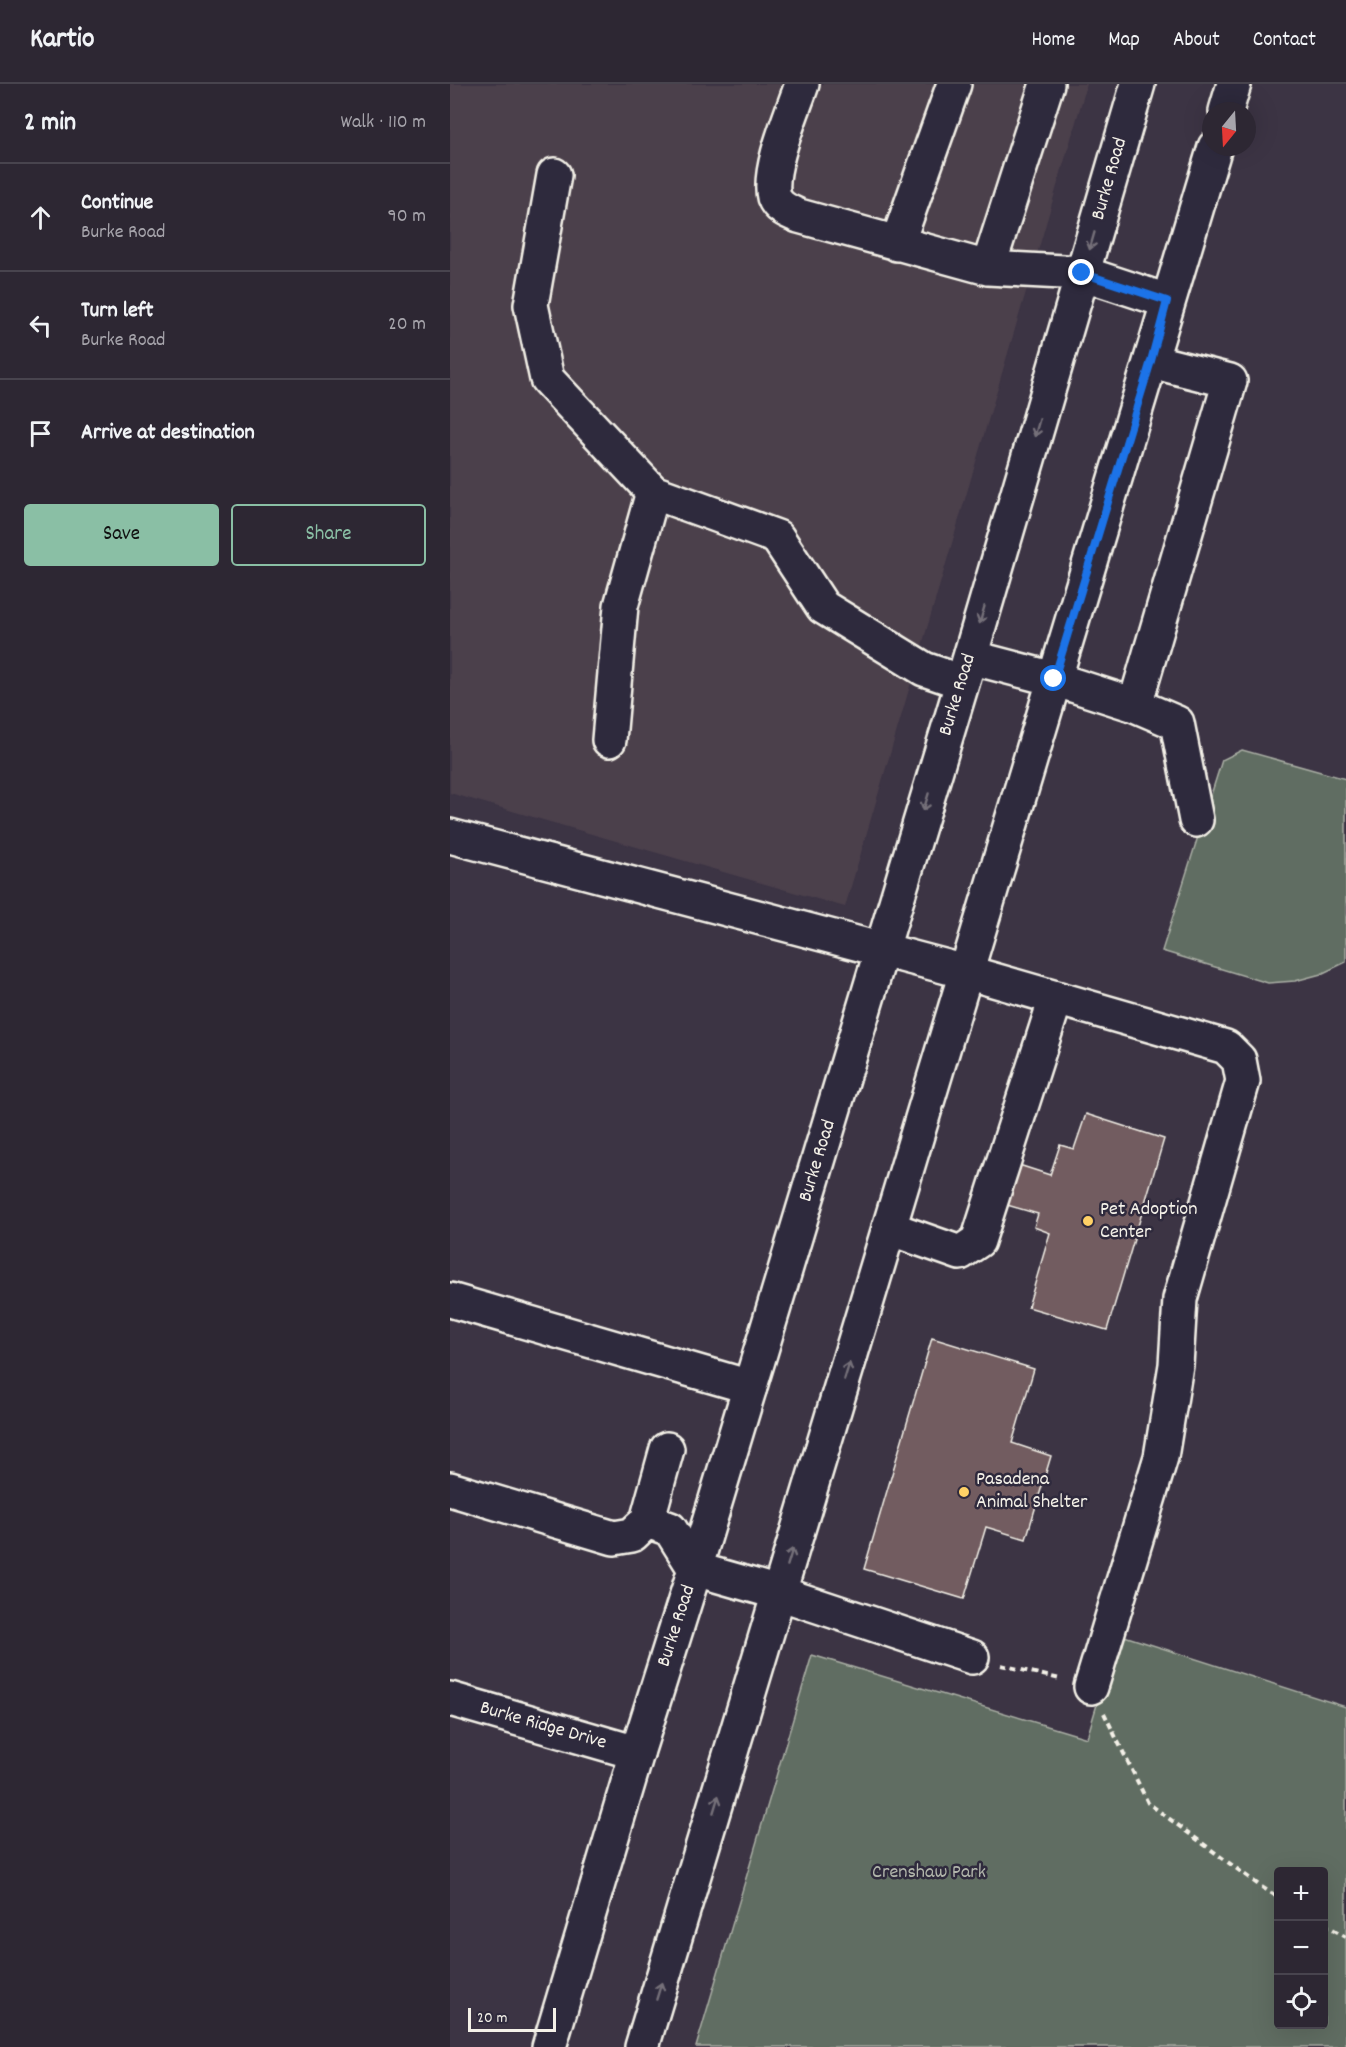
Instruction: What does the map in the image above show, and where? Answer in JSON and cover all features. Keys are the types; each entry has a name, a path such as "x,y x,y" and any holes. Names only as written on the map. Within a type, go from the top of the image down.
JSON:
{"main road":[{"path":"802,84 774,167 774,197 783,209 799,216 988,268 1082,273 1167,301"},
{"path":"897,244 954,84"},
{"path":"988,268 1047,84"},
{"name":"Burke Road","path":"549,2047 966,670 1138,84"},
{"path":"1229,102 1234,84"},
{"path":"642,2047 1212,156"},
{"path":"554,175 531,304 547,379 653,492 777,537 823,607 924,669 966,670 1054,679 1135,705 1177,723 1196,820"},
{"path":"1135,705 1230,381 1151,361"},
{"path":"609,740 621,606 653,492"},
{"path":"450,836 966,972 1226,1047 1239,1060 1243,1081 1180,1299 1176,1365 1161,1457 1091,1687"},
{"path":"889,1228 960,1253 978,1241 1056,998"},
{"path":"450,1300 750,1387"},
{"path":"450,1489 614,1538 632,1535 647,1521 667,1449"},
{"path":"647,1521 670,1529 695,1569 780,1593 972,1658"},
{"name":"Burke Ridge Drive","path":"450,1699 637,1753"}],"path":[{"path":"972,1658 1091,1687 1148,1803 1274,1895"},
{"path":"1328,1927 1346,1937"}],"shaded area":[{"path":"450,84 1087,84 845,907 450,793"}],"green space":[{"path":"1242,750 1346,779 1346,962 1321,974 1295,981 1268,983 1162,951 1222,760"},
{"name":"Crenshaw Park","path":"1118,1634 1346,1707 1346,2047 696,2047 812,1655 1087,1738"}],"building":[{"name":"Pet Adoption Center","path":"1086,1114 1164,1139 1107,1330 1028,1307 1050,1233 1034,1227 1038,1214 1007,1205 1019,1165 1050,1175 1060,1145 1074,1149"},
{"name":"Pasadena Animal Shelter","path":"932,1338 1034,1369 1012,1443 1051,1456 1026,1539 986,1527 964,1599 864,1569"}],"place":[{"name":"Pet Adoption Center","path":"1088,1221"},
{"name":"Pasadena Animal Shelter","path":"964,1492"}],"route":[{"path":"1054,679 1151,361 1167,301 1082,273"}]}
